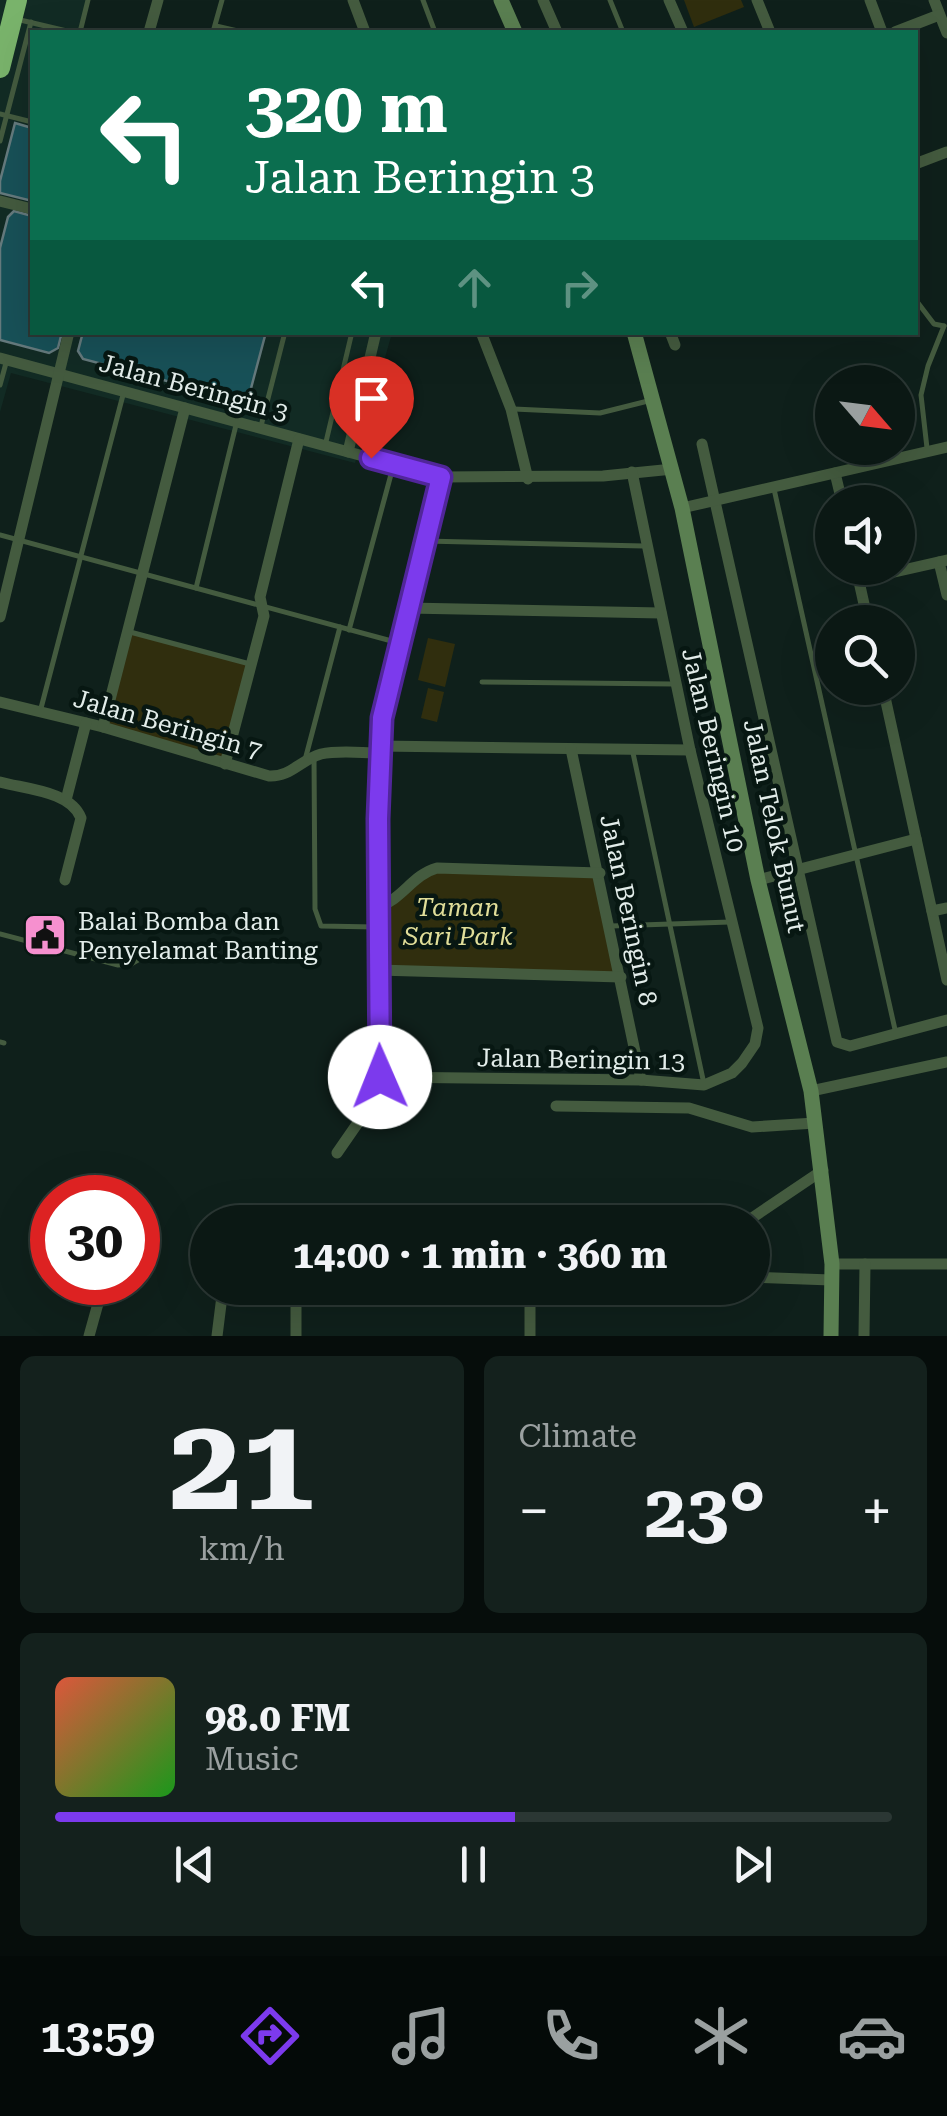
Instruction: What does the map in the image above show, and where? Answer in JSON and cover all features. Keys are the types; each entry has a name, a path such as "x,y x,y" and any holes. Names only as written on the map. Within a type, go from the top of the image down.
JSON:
{"highway":[{"path":"0,68 20,13"}],"street":[{"path":"150,30 158,0"},
{"path":"353,0 364,30"},
{"path":"502,0 513,30"},
{"path":"544,0 556,30"},
{"path":"669,0 682,30"},
{"path":"757,0 769,30"},
{"path":"870,0 881,30"},
{"path":"934,0 947,34"},
{"path":"900,30 939,15"},
{"path":"918,163 947,152"},
{"path":"0,201 30,208"},
{"path":"0,617 68,335"},
{"path":"348,452 375,335"},
{"path":"483,335 511,409 528,478"},
{"name":"Jalan Telok Bunut","path":"635,335 673,469 758,880 810,1091 831,1272 830,1336"},
{"name":"Jalan Beringin 3","path":"3,359 441,477 528,478 673,469"},
{"path":"104,728 185,408"},
{"path":"226,764 253,665 263,607 260,597 299,439"},
{"path":"702,444 837,1042 850,1046 947,1020"},
{"path":"682,508 947,447"},
{"name":"Jalan Beringin 10","path":"632,472 690,750 757,1036"},
{"path":"835,472 838,485"},
{"path":"337,1153 364,1114 380,1077 380,750 385,698 441,477"},
{"path":"915,565 943,561 947,595"},
{"path":"408,608 661,613"},
{"name":"Jalan Beringin 7","path":"0,702 281,776 327,753 690,750"},
{"path":"887,705 947,980"},
{"path":"69,803 86,723"},
{"name":"Jalan Beringin 8","path":"571,749 642,1080"},
{"path":"0,782 69,803 81,818 65,880"},
{"path":"758,880 916,838"},
{"path":"378,907 399,898 423,873 438,868 600,873"},
{"path":"932,911 947,908"},
{"path":"378,970 621,977"},
{"name":"Jalan Beringin 13","path":"380,1077 704,1084 732,1073 757,1036"},
{"path":"810,1091 947,1062"},
{"path":"556,1106 689,1108 752,1127 814,1123"},
{"path":"770,1205 822,1170"},
{"path":"864,1336 865,1264"},
{"path":"770,1276 831,1272 865,1264 947,1264"},
{"path":"89,1336 98,1305"},
{"path":"217,1336 221,1305"},
{"path":"296,1305 296,1336"},
{"path":"530,1305 530,1336"}],"lane":[{"path":"80,30 88,0"},
{"path":"214,29 222,0"},
{"path":"424,0 434,30"},
{"path":"610,0 621,30"},
{"path":"0,141 20,13 66,30"},
{"path":"3,115 30,122"},
{"path":"918,303 934,324 945,326 921,395 928,451"},
{"path":"261,428 284,335"},
{"path":"325,446 351,335"},
{"path":"0,386 3,359"},
{"path":"40,712 124,392"},
{"path":"511,409 600,413 654,399"},
{"path":"196,588 237,422"},
{"path":"350,630 394,464"},
{"path":"774,486 896,1034"},
{"path":"0,535 399,643"},
{"path":"425,541 647,546"},
{"path":"340,628 310,759 316,915 321,926 378,927"},
{"path":"128,632 253,665"},
{"path":"482,682 676,684"},
{"path":"632,750 704,1084"},
{"path":"611,926 730,922"},
{"path":"0,934 118,965 131,964 164,945"}],"shaded area":[{"path":"0,0 88,0 80,30 30,30 30,335 391,335 355,463 11,373 0,412"}],"green space":[{"path":"684,0 741,0 744,7 694,27"},
{"path":"128,632 253,665 225,764 103,727"},
{"path":"428,638 455,644 445,687 418,680"},
{"path":"428,688 444,692 437,722 421,718"},
{"name":"Taman Sari Park","path":"436,870 597,873 619,975 381,970 381,906 399,899"}],"building":[{"path":"15,123 30,127 30,200 0,193"},
{"path":"14,211 30,215 30,335 61,335 58,348 49,353 0,340 0,248 8,217"},
{"path":"82,335 265,335 250,392 235,399 83,359 78,351"}],"place":[{"name":"Balai Bomba dan Penyelamat Banting","path":"45,935"}],"route":[{"path":"371,458 441,477 382,718 378,819 380,1077"}]}
